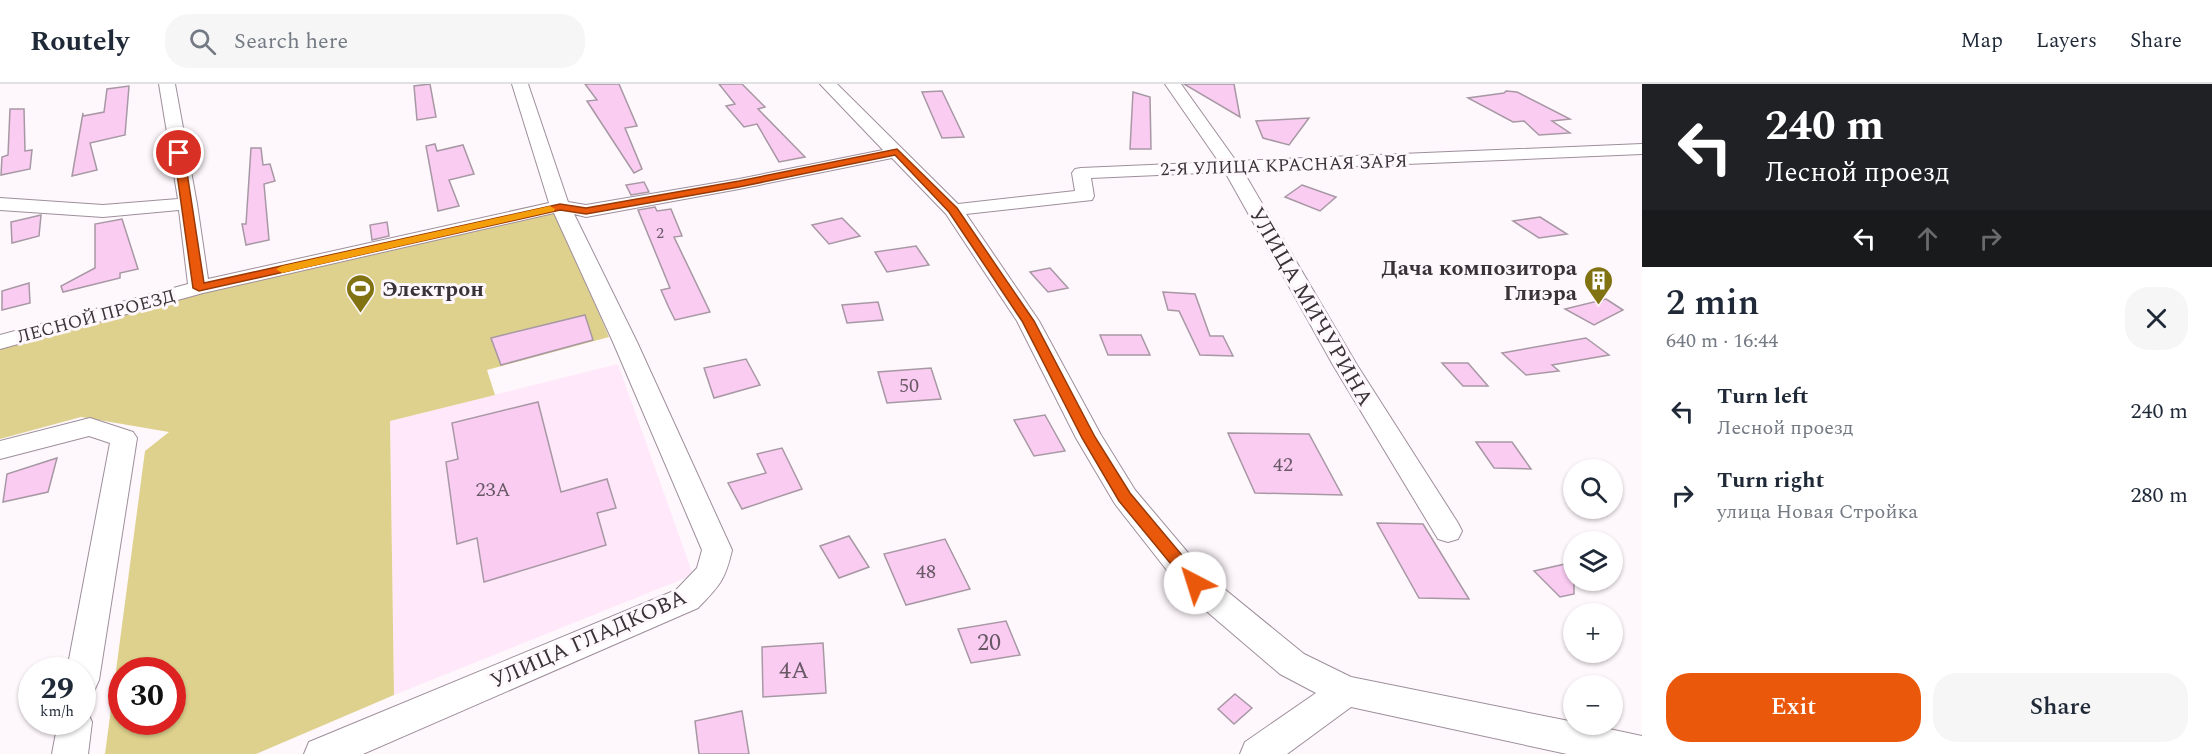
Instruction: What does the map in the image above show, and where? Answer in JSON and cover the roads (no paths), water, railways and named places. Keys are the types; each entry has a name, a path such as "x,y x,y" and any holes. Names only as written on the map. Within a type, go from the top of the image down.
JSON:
{"street":[{"path":"167,84 188,204 199,288"},
{"name":"УЛИЦА ГЛАДКОВА","path":"322,754 687,599 711,574 717,550 625,342 560,207 520,84"},
{"path":"828,84 953,210 1028,321 1089,438 1125,497 1195,583 1292,664 1346,691 1642,752"},
{"name":"УЛИЦА МИЧУРИНА","path":"1173,84 1232,168 1345,365 1448,531"},
{"name":"2-Я УЛИЦА КРАСНАЯ ЗАРЯ","path":"953,210 1084,196 1081,173 1109,170 1232,168 1642,149"},
{"name":"ЛЕСНОЙ ПРОЕЗД","path":"0,342 199,288 560,207 586,211 739,184 897,152"},
{"path":"0,204 103,211 188,204"},
{"path":"0,450 90,427 124,438 86,657"},
{"path":"1258,754 1346,691"},
{"path":"70,754 73,735"}],"place":[{"name":"Дача композитора Глиэра","path":"1598,306"},
{"name":"Электрон","path":"361,314"}]}
